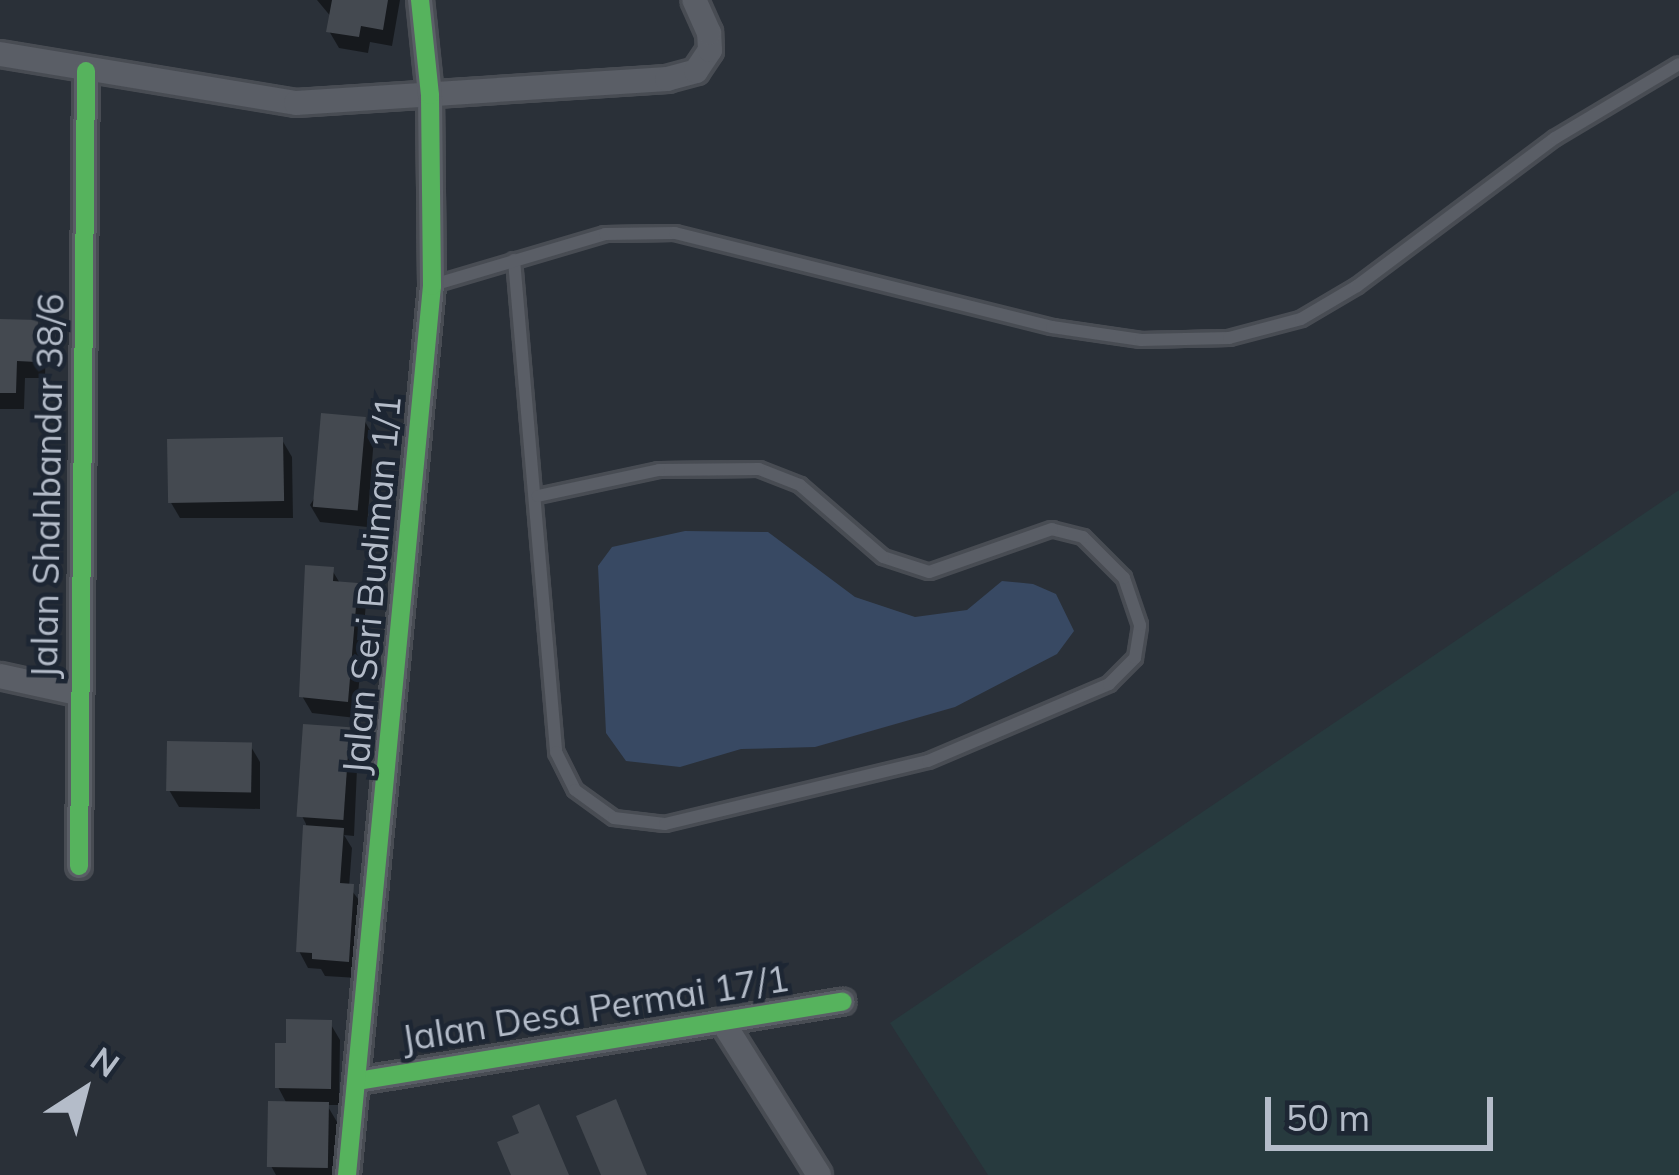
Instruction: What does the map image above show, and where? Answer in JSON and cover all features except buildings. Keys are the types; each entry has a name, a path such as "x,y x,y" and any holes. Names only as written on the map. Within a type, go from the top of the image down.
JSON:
{"street":[{"name":"Jalan Seri Budiman 1/1","path":"347,1175 432,286 430,95 420,0"},
{"path":"0,54 296,103 667,79 696,71 710,50 709,33 694,0"},
{"name":"Jalan Shahbandar 38/6","path":"79,866 76,693 86,71"},
{"path":"0,676 76,693"},
{"name":"Jalan Desa Permai 17/1","path":"358,1082 843,1002"},
{"path":"722,1021 819,1175"}],"lane":[{"path":"432,286 605,234 676,233 1052,327 1141,340 1228,338 1301,319 1358,286 1555,138 1679,64"},
{"path":"514,260 538,496 556,752 575,790 614,818 664,824 928,761 1109,685 1135,658 1140,625 1124,578 1083,537 1052,529 929,572 883,557 800,485 759,469 659,470 538,496"}],"green space":[{"path":"1679,490 1679,1175 988,1175 890,1023"}],"water":[{"path":"685,531 768,532 855,597 915,617 967,610 1002,581 1033,584 1056,594 1074,631 1057,654 955,707 815,747 741,749 680,767 626,761 606,733 598,566 612,547"}],"cycle path":[{"path":"347,1175 432,286 430,95 420,0"},
{"path":"79,866 86,71"},
{"path":"358,1081 843,1002"}]}
